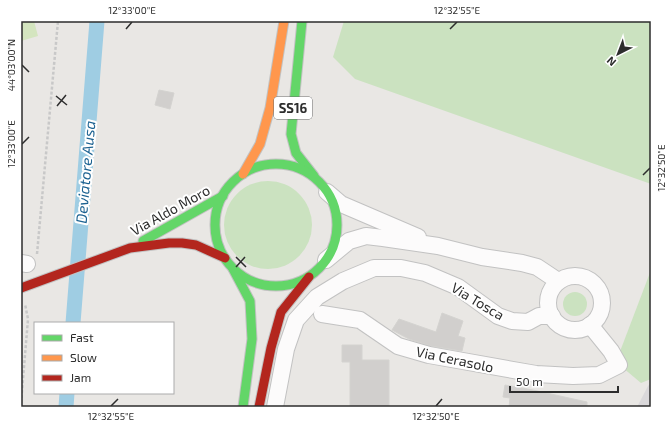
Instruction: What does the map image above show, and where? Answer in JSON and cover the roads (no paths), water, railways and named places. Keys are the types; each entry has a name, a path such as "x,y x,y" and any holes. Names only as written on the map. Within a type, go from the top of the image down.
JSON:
{"main road":[{"name":"SS16","path":"243,174 260,144 270,108 284,21"},
{"name":"SS16","path":"302,21 291,134 296,153 323,188 334,209 337,226 336,238 332,250 318,269 299,282 287,285 264,285 252,281 242,276 225,258 220,249 215,228 218,206 232,184 243,174 253,169 265,166 289,166 310,176 323,188"},
{"name":"Via Aldo Moro","path":"130,248 223,196"},
{"path":"24,287 130,248 169,243 182,243 196,245 225,258"},
{"name":"SS16","path":"233,268 250,301 252,339 243,407"},
{"name":"SS16","path":"259,407 271,348 281,312 309,276"}],"street":[{"path":"323,188 341,204 438,246"},
{"path":"326,260 349,240 366,236 438,246 482,257 522,263 537,267 558,281"},
{"name":"Via Tosca","path":"275,407 286,350 296,320 317,297 343,282 374,268 401,268 424,273 458,287 498,316 512,320 528,322 540,316 552,316"},
{"path":"570,276 583,277 591,281 597,287 601,295 602,303 600,312 590,325 582,329 573,330 564,328 552,316 549,309 550,294 558,281 570,276"},
{"name":"Via Cerasolo","path":"322,314 360,320 398,346 429,355 536,374 573,376 599,375 619,365 611,351 590,325"}],"waterway":[{"name":"Deviatore Ausa","path":"73,322 97,21"},
{"name":"Deviatore Ausa","path":"66,407 67,394"}]}
